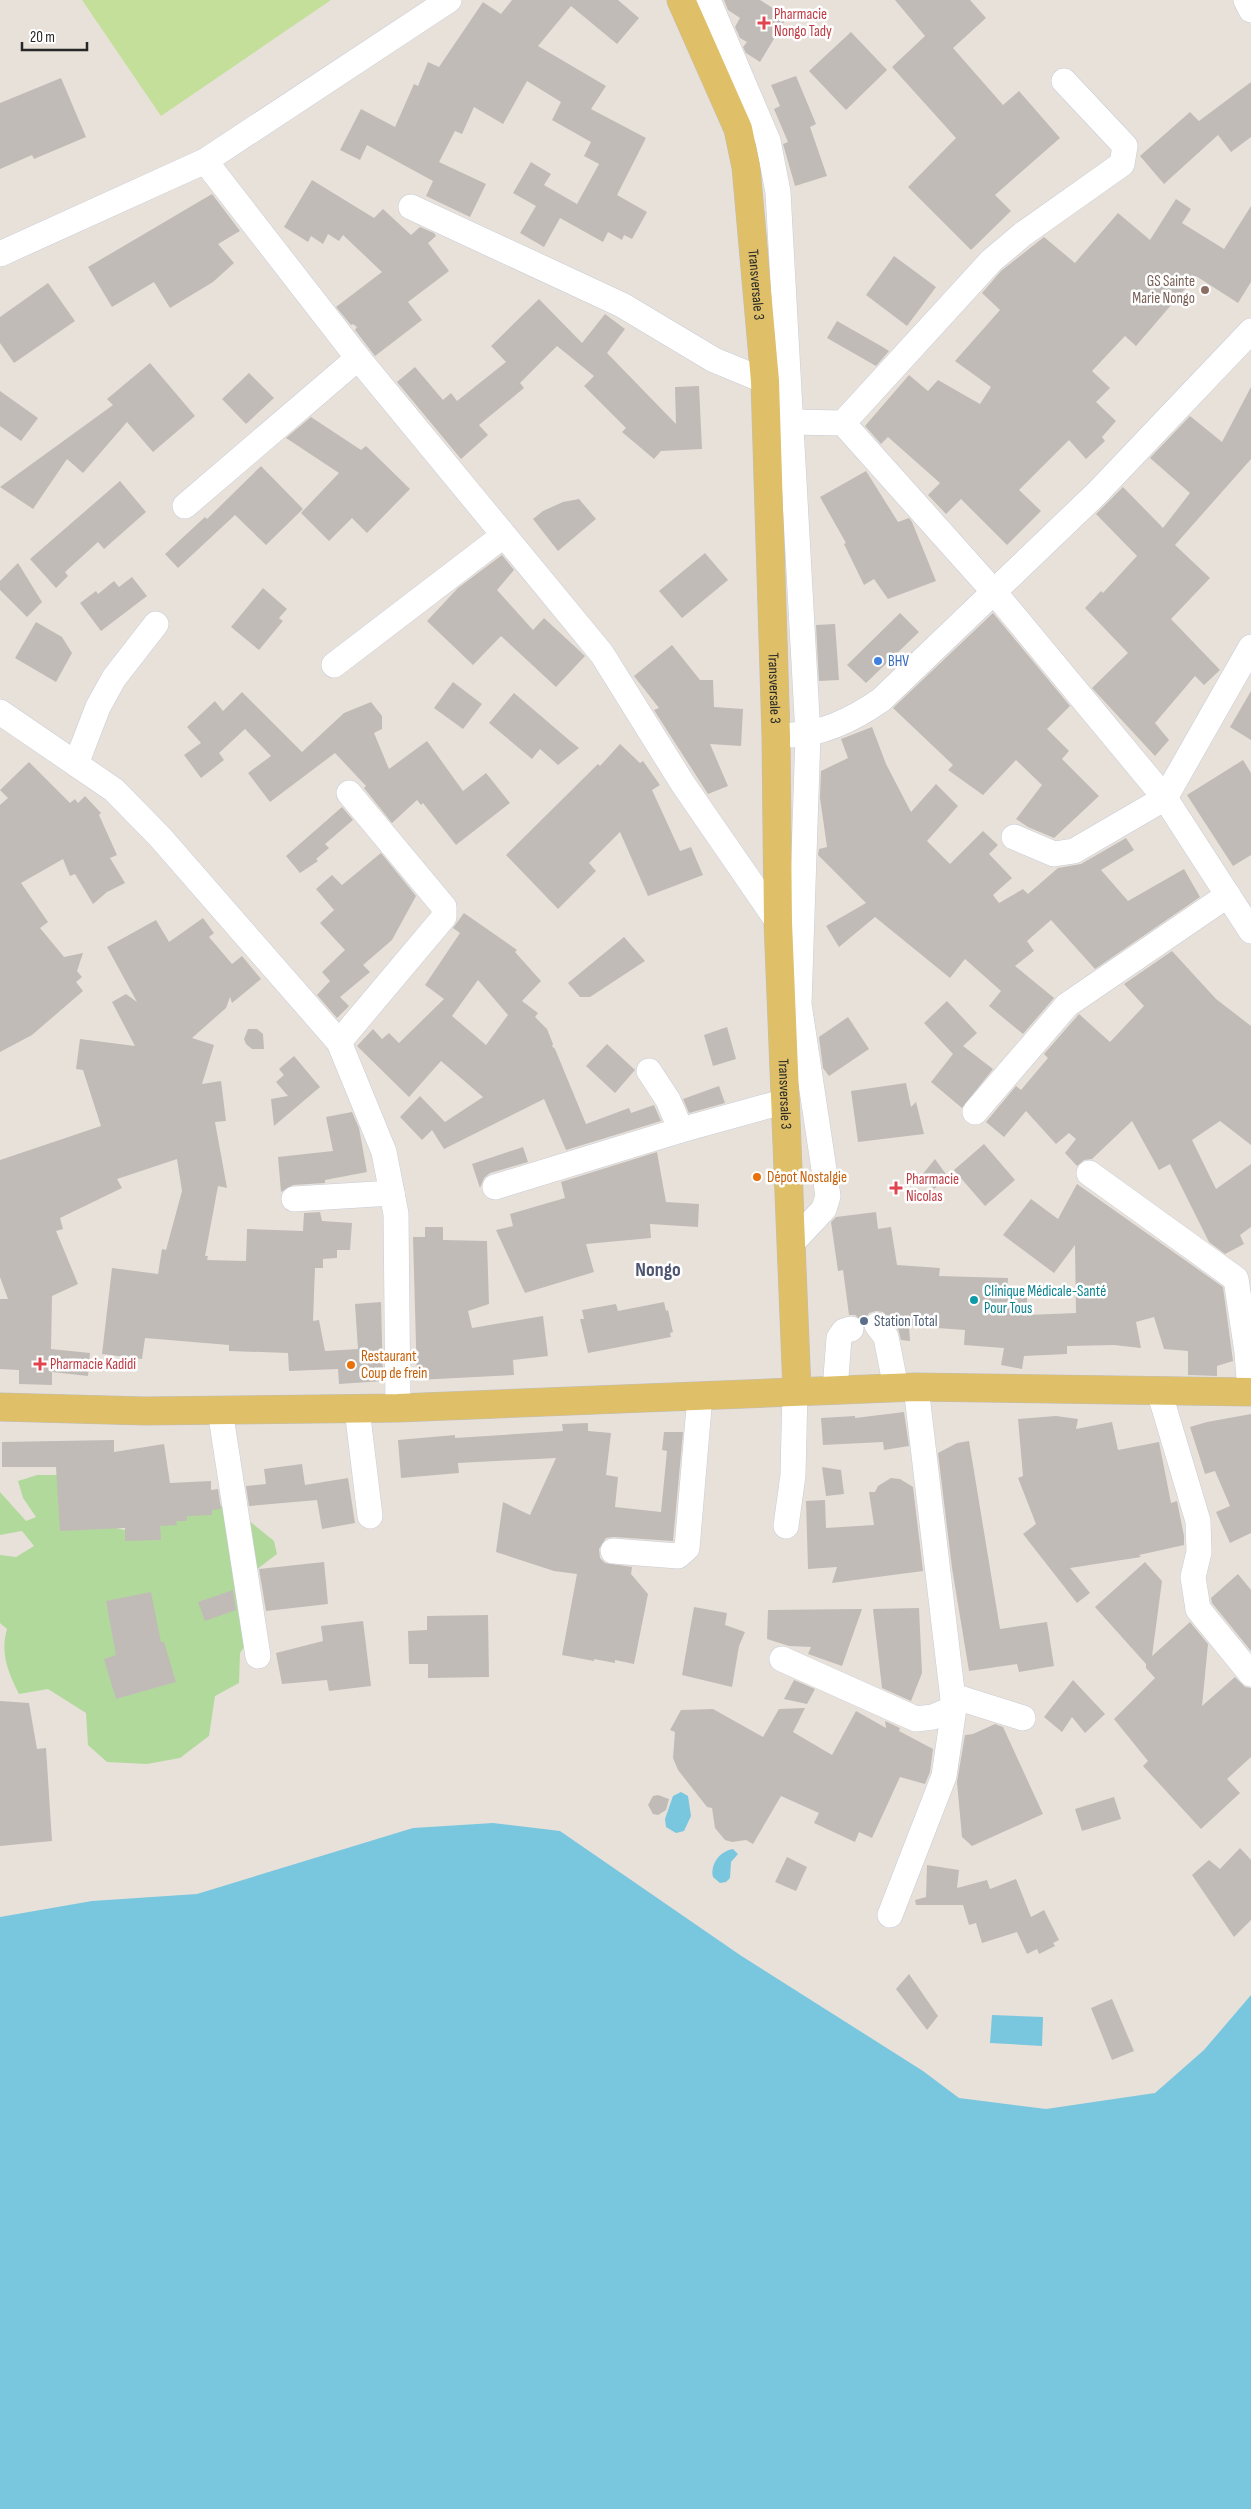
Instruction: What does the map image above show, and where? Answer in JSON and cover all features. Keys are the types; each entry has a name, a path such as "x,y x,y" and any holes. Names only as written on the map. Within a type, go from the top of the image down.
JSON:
{"main road":[{"name":"Transversale 3","path":"681,0 738,129 746,167 765,381 776,736 778,922 796,1391"},
{"path":"0,1407 145,1412 358,1409 906,1387 1251,1392"}],"street":[{"path":"0,254 204,161 449,0"},
{"path":"708,0 768,140 778,192 808,735 799,1004 828,1196 824,1208 790,1245"},
{"path":"1246,0 1251,10"},
{"path":"843,423 991,261 1023,234 1122,164 1125,146 1064,81"},
{"path":"204,161 358,358 602,654 683,784 778,922"},
{"path":"411,207 622,306 714,360 765,381"},
{"path":"776,736 808,735 858,716 881,700 995,593 1097,493 1251,331"},
{"path":"185,506 358,358"},
{"path":"790,422 843,423 995,593 1165,798 1251,931"},
{"path":"334,665 504,535"},
{"path":"76,764 98,707 114,678 156,624"},
{"path":"1014,837 1054,854 1074,852 1165,798 1251,647"},
{"path":"0,712 114,790 160,837 340,1042 384,1152 396,1214 398,1408"},
{"path":"340,1042 444,918 444,907 349,793"},
{"path":"974,1112 1067,1005 1228,895"},
{"path":"649,1071 668,1100 681,1130"},
{"path":"495,1187 681,1130 786,1101"},
{"path":"1089,1172 1236,1279 1251,1392"},
{"path":"294,1198 392,1193"},
{"path":"877,1325 886,1337 906,1387 954,1702 944,1776 890,1914"},
{"path":"835,1390 839,1338 844,1331 851,1329"},
{"path":"786,1526 793,1475 796,1391"},
{"path":"1159,1391 1198,1521 1199,1552 1193,1577 1198,1609 1251,1674"},
{"path":"614,1551 678,1556 687,1548 700,1396"},
{"path":"358,1409 370,1516"},
{"path":"220,1410 258,1656"},
{"path":"782,1659 916,1719 933,1717 954,1702 1023,1718"}],"green space":[{"path":"82,0 331,0 161,116"},
{"path":"37,1475 76,1475 87,1521 137,1533 213,1503 237,1511 274,1541 277,1554 252,1573 252,1636 240,1653 239,1683 215,1696 209,1736 180,1758 147,1764 107,1762 88,1745 86,1713 48,1689 19,1694 6,1662 4,1646 7,1629 0,1623 0,1555 16,1557 34,1546 22,1531 0,1535 0,1492 26,1521 36,1517 23,1498 18,1481"}],"water":[{"path":"681,1792 688,1796 691,1816 684,1831 676,1833 666,1827 665,1819 673,1796"},
{"path":"493,1823 560,1831 740,1955 923,2071 959,2098 1046,2109 1155,2093 1204,2050 1251,1995 1251,2509 0,2509 0,1917 92,1901 197,1894 413,1828"},
{"path":"733,1849 738,1854 731,1862 730,1878 726,1882 720,1883 713,1877 713,1867 720,1855"},
{"path":"992,2015 1043,2017 1042,2046 990,2043"}],"building":[{"path":"512,0 618,0 639,18 617,44 571,6 538,46 606,86 591,109 646,138 617,195 647,212 632,239 624,235 622,240 608,232 603,242 560,218 544,247 520,233 536,206 513,193 531,162 551,174 544,185 577,204 599,164 584,156 591,142 552,120 561,102 527,81 503,124 474,107 462,134 455,131 439,162 486,184 470,217 426,196 433,181 367,145 360,160 340,150 361,109 395,127 414,84 418,86 428,62 439,67 483,2 501,14"},
{"path":"724,0 760,0 787,17 760,62 746,53 743,47 747,42 740,38 735,27 740,18 728,10"},
{"path":"895,0 970,0 986,18 953,48 1003,105 1019,91 1060,138 995,195 1011,211 971,250 908,187 956,138 892,67 925,36"},
{"path":"851,32 887,70 846,110 809,71"},
{"path":"796,76 816,124 810,127 827,176 795,186 783,144 788,142 774,109 780,106 771,85"},
{"path":"61,78 86,137 34,159 32,155 0,169 0,103"},
{"path":"1251,82 1251,137 1231,152 1218,135 1164,184 1140,156 1190,112 1199,121"},
{"path":"312,180 374,218 383,209 411,235 420,227 434,233 436,236 428,243 449,271 408,302 422,320 375,356 355,330 357,327 353,324 351,325 336,307 382,272 343,235 339,241 328,234 323,244 311,236 308,242 284,227"},
{"path":"212,194 240,231 218,244 234,263 213,282 170,308 154,282 112,307 88,267"},
{"path":"1176,199 1191,209 1182,223 1224,249 1251,206 1251,282 1238,303 1196,276 1136,346 1125,336 1092,371 1110,388 1096,402 1116,421 1102,437 1105,441 1086,459 1069,440 1019,490 1041,511 1007,545 961,499 946,514 928,495 940,483 888,437 881,444 865,426 909,375 928,391 938,380 980,404 991,387 955,361 1000,310 982,293 1001,271 1044,237 1075,263 1118,213 1150,240"},
{"path":"894,256 936,287 907,326 866,295"},
{"path":"48,283 75,321 14,363 0,343 0,317"},
{"path":"539,299 582,343 605,314 625,329 607,353 676,424 675,387 699,386 702,449 661,451 654,459 622,432 626,428 584,386 594,376 557,346 520,383 524,388 479,425 488,435 461,459 397,382 415,367 443,400 451,393 457,401 506,362 491,346"},
{"path":"837,321 889,351 876,366 827,338"},
{"path":"150,363 195,416 153,452 127,422 83,473 67,459 33,509 0,487 113,405 107,399"},
{"path":"249,373 274,398 246,424 222,399"},
{"path":"1251,387 1251,459 1175,545 1210,578 1171,619 1220,670 1204,685 1195,676 1155,723 1169,740 1155,756 1092,688 1128,653 1085,608 1101,591 1103,593 1137,556 1096,514 1123,487 1163,528 1190,493 1150,458 1190,416 1222,442"},
{"path":"0,391 38,418 21,441 0,426"},
{"path":"311,417 361,450 366,446 410,489 367,533 352,518 329,541 301,513 339,473 286,438"},
{"path":"261,466 303,509 266,545 235,515 178,568 165,554 205,517 207,519"},
{"path":"866,471 898,522 909,518 912,522 936,581 888,599 874,579 864,585 844,544 846,543 820,497"},
{"path":"120,481 146,512 104,549 98,542 65,572 68,576 56,588 30,559"},
{"path":"579,499 596,519 558,551 533,519 543,511 563,502"},
{"path":"705,553 728,580 682,618 659,591"},
{"path":"502,555 514,570 497,590 533,630 544,618 585,656 556,687 501,636 473,665 427,621 458,588"},
{"path":"18,563 42,602 27,617 0,590 0,581"},
{"path":"132,577 147,596 101,631 80,603 96,591 98,594 114,581 119,587"},
{"path":"263,588 287,609 279,618 283,621 259,650 231,627"},
{"path":"900,613 919,632 866,683 847,665"},
{"path":"993,613 1070,706 1047,729 1069,751 1062,759 1099,796 1054,838 1028,827 1016,819 1042,785 1016,760 983,795 948,770 953,765 893,708"},
{"path":"36,622 62,637 72,653 56,682 15,658"},
{"path":"835,624 839,680 819,681 816,625"},
{"path":"672,645 700,680 713,680 714,707 743,709 741,746 710,744 728,786 708,794 654,710 659,708 634,676"},
{"path":"453,682 482,704 463,729 434,708"},
{"path":"1251,691 1251,740 1230,727"},
{"path":"242,692 302,752 344,713 371,702 382,716 382,729 374,733 389,769 427,741 463,791 486,773 510,803 456,845 423,803 421,805 417,800 392,823 364,788 366,786 335,753 270,802 248,773 271,756 245,729 219,753 224,760 201,778 184,755 201,743 187,727 215,701 223,711"},
{"path":"514,693 579,748 558,765 540,749 532,759 489,723"},
{"path":"872,727 886,764 911,812 936,784 958,806 927,841 950,864 983,831 998,845 989,854 1012,878 993,895 999,903 1023,889 1028,894 1058,868 1081,864 1126,838 1134,850 1101,870 1128,901 1184,869 1200,897 1095,969 1051,920 1027,941 1034,951 1015,966 1054,998 1023,1034 989,1006 1001,991 965,959 950,978 875,917 839,947 826,926 866,903 818,855 819,849 827,847 820,798 821,771 848,758 841,739"},
{"path":"620,744 640,763 643,761 660,785 652,790 680,851 691,847 703,875 648,896 620,832 589,863 596,871 558,909 506,855 598,764 600,766"},
{"path":"1243,760 1251,773 1251,855 1233,866 1187,795"},
{"path":"29,762 70,803 75,799 78,803 85,796 101,813 99,815 117,855 110,858 125,883 107,892 93,904 75,874 70,876 63,859 21,883 48,922 40,928 64,957 83,953 77,971 82,977 76,982 83,991 32,1035 0,1052 0,805 8,798 0,790"},
{"path":"342,807 353,820 325,844 329,848 316,859 318,861 300,873 286,856"},
{"path":"381,853 416,896 392,940 363,965 370,972 340,997 349,1006 337,1018 317,995 330,981 322,972 345,950 320,923 334,910 316,889 332,875 342,885"},
{"path":"464,913 517,950 515,952 541,981 522,1001 538,1013 535,1017 547,1029 553,1044 552,1046 555,1049 586,1124 629,1108 631,1113 654,1105 661,1121 566,1150 544,1099 444,1149 432,1130 422,1140 400,1117 420,1096 445,1122 483,1097 441,1061 409,1097 357,1046 373,1029 382,1039 389,1033 399,1043 444,999 425,985 460,933 453,928","holes":["478,980 508,1015 486,1045 452,1016"]},
{"path":"203,918 214,933 209,937 232,964 242,956 261,979 232,1003 230,997 226,1008 192,1038 214,1045 202,1084 221,1081 226,1121 215,1122 227,1188 218,1186 205,1256 208,1256 207,1260 246,1261 247,1229 303,1231 304,1213 320,1212 322,1221 352,1223 350,1250 337,1250 337,1258 323,1259 323,1268 315,1268 313,1321 319,1320 325,1351 358,1349 355,1304 381,1302 383,1381 339,1384 338,1369 289,1371 288,1353 229,1351 229,1345 145,1338 142,1359 102,1354 112,1268 158,1274 162,1249 166,1250 182,1191 177,1159 117,1179 122,1188 60,1218 63,1229 56,1231 78,1284 52,1296 51,1349 90,1353 88,1376 52,1372 52,1385 19,1384 19,1370 0,1369 0,1299 8,1299 0,1277 0,1160 101,1126 83,1070 76,1069 80,1039 135,1046 112,1002 126,994 137,1002 107,947 156,920 169,942"},
{"path":"624,937 645,961 590,997 580,997 568,983"},
{"path":"1172,951 1216,999 1251,1026 1251,1145 1220,1121 1192,1140 1216,1189 1251,1164 1251,1227 1240,1235 1244,1244 1225,1254 1209,1242 1170,1164 1159,1170 1132,1121 1092,1159 1084,1160 1077,1166 1065,1153 1076,1139 1069,1133 1056,1144 1026,1111 1004,1137 986,1122 1016,1086 1021,1090 1048,1058 1044,1054 1079,1014 1110,1042 1144,1006 1124,984"},
{"path":"947,1001 977,1033 963,1046 993,1069 962,1108 931,1082 953,1054 924,1023"},
{"path":"848,1017 869,1049 829,1076 823,1068 819,1037"},
{"path":"727,1027 736,1059 713,1066 704,1035"},
{"path":"248,1029 257,1029 263,1034 264,1049 252,1049 246,1044 244,1039"},
{"path":"607,1044 635,1070 615,1093 586,1066"},
{"path":"294,1056 320,1087 274,1126 271,1099 288,1096 276,1082 284,1075 279,1069"},
{"path":"906,1083 911,1107 916,1102 924,1134 858,1142 851,1091"},
{"path":"719,1086 725,1103 689,1113 683,1099"},
{"path":"352,1112 359,1128 367,1172 325,1180 325,1183 293,1185 281,1192 278,1157 333,1151 326,1117"},
{"path":"984,1144 1015,1180 985,1206 954,1170"},
{"path":"523,1147 528,1162 490,1173 484,1178 480,1188 472,1164"},
{"path":"657,1152 666,1202 699,1204 698,1227 650,1224 651,1238 586,1244 594,1272 525,1293 496,1230 513,1226 510,1214 565,1198 561,1182"},
{"path":"935,1159 948,1177 934,1189 922,1175"},
{"path":"1077,1184 1223,1287 1233,1361 1217,1366 1217,1376 1188,1375 1188,1351 1164,1349 1154,1317 1136,1322 1141,1348 1114,1345 1067,1346 1067,1354 1024,1356 1022,1369 1001,1365 1004,1348 964,1345 965,1330 909,1326 910,1341 901,1340 898,1328 883,1312 869,1313 863,1322 855,1315 849,1315 843,1270 838,1271 831,1222 836,1217 876,1212 878,1229 891,1227 897,1265 940,1268 939,1276 1008,1278 1007,1298 1027,1298 1027,1315 1076,1313 1075,1245 1054,1273 1003,1235 1031,1199 1058,1219"},
{"path":"425,1227 443,1227 443,1240 487,1241 489,1304 468,1311 472,1328 543,1316 548,1356 513,1360 514,1375 417,1380 413,1237 425,1237"},
{"path":"664,1302 666,1311 668,1310 673,1332 670,1333 671,1337 588,1353 580,1319 584,1319 582,1310 616,1304 618,1311"},
{"path":"904,1412 909,1446 884,1450 883,1442 823,1445 821,1418 855,1416 855,1418"},
{"path":"1251,1414 1251,1533 1230,1543 1216,1512 1230,1506 1215,1471 1205,1474 1190,1427"},
{"path":"1056,1416 1078,1419 1076,1429 1112,1422 1118,1450 1159,1442 1171,1503 1177,1501 1184,1536 1184,1545 1139,1555 1141,1557 1070,1568 1090,1593 1077,1603 1023,1534 1036,1524 1018,1478 1023,1476 1018,1419"},
{"path":"588,1423 588,1431 611,1433 606,1475 618,1477 615,1507 661,1512 667,1451 662,1450 664,1432 683,1432 673,1541 614,1537 606,1538 599,1549 600,1558 605,1563 632,1567 631,1574 648,1594 634,1664 615,1660 615,1663 594,1659 594,1661 562,1655 577,1574 554,1571 496,1552 503,1502 530,1515 556,1458 458,1463 459,1473 401,1478 398,1440 455,1435 455,1438 563,1431 562,1424"},
{"path":"114,1440 114,1452 164,1444 170,1483 211,1481 211,1490 218,1489 221,1509 212,1510 212,1515 187,1516 187,1521 176,1521 177,1525 160,1526 161,1540 125,1541 125,1528 60,1531 56,1467 2,1467 2,1442"},
{"path":"969,1441 1000,1629 1047,1622 1054,1666 1019,1672 1017,1664 969,1671 952,1568 938,1453 957,1443"},
{"path":"302,1464 305,1485 348,1478 355,1523 322,1529 317,1500 249,1506 246,1486 266,1484 264,1469"},
{"path":"822,1467 841,1470 844,1494 826,1496"},
{"path":"891,1478 900,1479 913,1487 923,1571 832,1583 837,1567 808,1569 806,1501 825,1500 826,1528 874,1525 869,1492 875,1492 878,1486"},
{"path":"324,1562 328,1604 266,1611 259,1569"},
{"path":"1145,1562 1162,1581 1152,1656 1190,1622 1208,1644 1202,1706 1235,1677 1245,1687 1251,1688 1251,1757 1227,1779 1240,1793 1201,1829 1143,1766 1148,1761 1114,1719 1155,1678 1146,1668 1146,1664 1095,1607"},
{"path":"1238,1574 1251,1590 1251,1651 1212,1603 1211,1598"},
{"path":"233,1590 236,1610 205,1621 198,1602"},
{"path":"151,1592 161,1642 164,1642 176,1682 116,1699 104,1659 116,1655 106,1601"},
{"path":"694,1607 727,1613 725,1625 745,1632 739,1646 732,1687 682,1675"},
{"path":"919,1608 922,1673 911,1701 882,1688 873,1609"},
{"path":"862,1609 842,1666 808,1654 811,1647 789,1646 767,1639 768,1610"},
{"path":"488,1615 489,1677 428,1678 428,1664 409,1664 408,1631 427,1630 427,1616"},
{"path":"363,1621 371,1686 329,1691 327,1680 282,1684 276,1653 323,1641 321,1626"},
{"path":"794,1680 815,1689 807,1704 784,1699"},
{"path":"1073,1680 1105,1714 1085,1733 1072,1717 1062,1732 1044,1717"},
{"path":"0,1701 29,1703 37,1749 46,1748 52,1841 0,1846"},
{"path":"805,1708 793,1732 832,1755 856,1711 886,1728 885,1721 900,1728 899,1731 933,1749 930,1772 925,1784 900,1777 872,1838 859,1832 855,1842 814,1823 819,1813 781,1796 753,1844 746,1840 732,1842 725,1840 715,1828 712,1808 707,1807 678,1770 673,1758 675,1732 670,1730 681,1710 713,1709 763,1737 779,1709"},
{"path":"995,1724 1003,1727 1043,1814 972,1846 962,1837 957,1782 965,1735 973,1734"},
{"path":"658,1795 669,1799 666,1810 658,1815 653,1814 648,1805 653,1796"},
{"path":"1114,1797 1121,1819 1082,1831 1075,1809"},
{"path":"1240,1848 1251,1860 1251,1920 1234,1937 1192,1875 1209,1860 1220,1869"},
{"path":"787,1857 807,1867 796,1891 775,1882"},
{"path":"927,1865 959,1870 957,1888 987,1880 990,1889 1016,1879 1031,1917 1044,1910 1059,1940 1053,1943 1055,1946 1039,1954 1037,1949 1027,1954 1017,1932 982,1943 976,1923 969,1925 963,1905 916,1905 915,1900 926,1897"},
{"path":"909,1974 938,2016 927,2030 896,1989"},
{"path":"1112,1999 1134,2051 1112,2060 1091,2008"}],"place":[{"name":"Pharmacie Nongo Tady","path":"764,23"},
{"name":"GS Sainte Marie Nongo","path":"1205,290"},
{"name":"BHV","path":"878,661"},
{"name":"Dépot Nostalgie","path":"757,1177"},
{"name":"Pharmacie Nicolas","path":"896,1188"},
{"name":"Clinique Médicale-Santé Pour Tous","path":"974,1300"},
{"name":"Station Total","path":"864,1321"},
{"name":"Pharmacie Kadidi","path":"40,1364"},
{"name":"Restaurant Coup de frein","path":"351,1365"}],"district":[{"name":"Nongo","path":"658,1269"}]}
